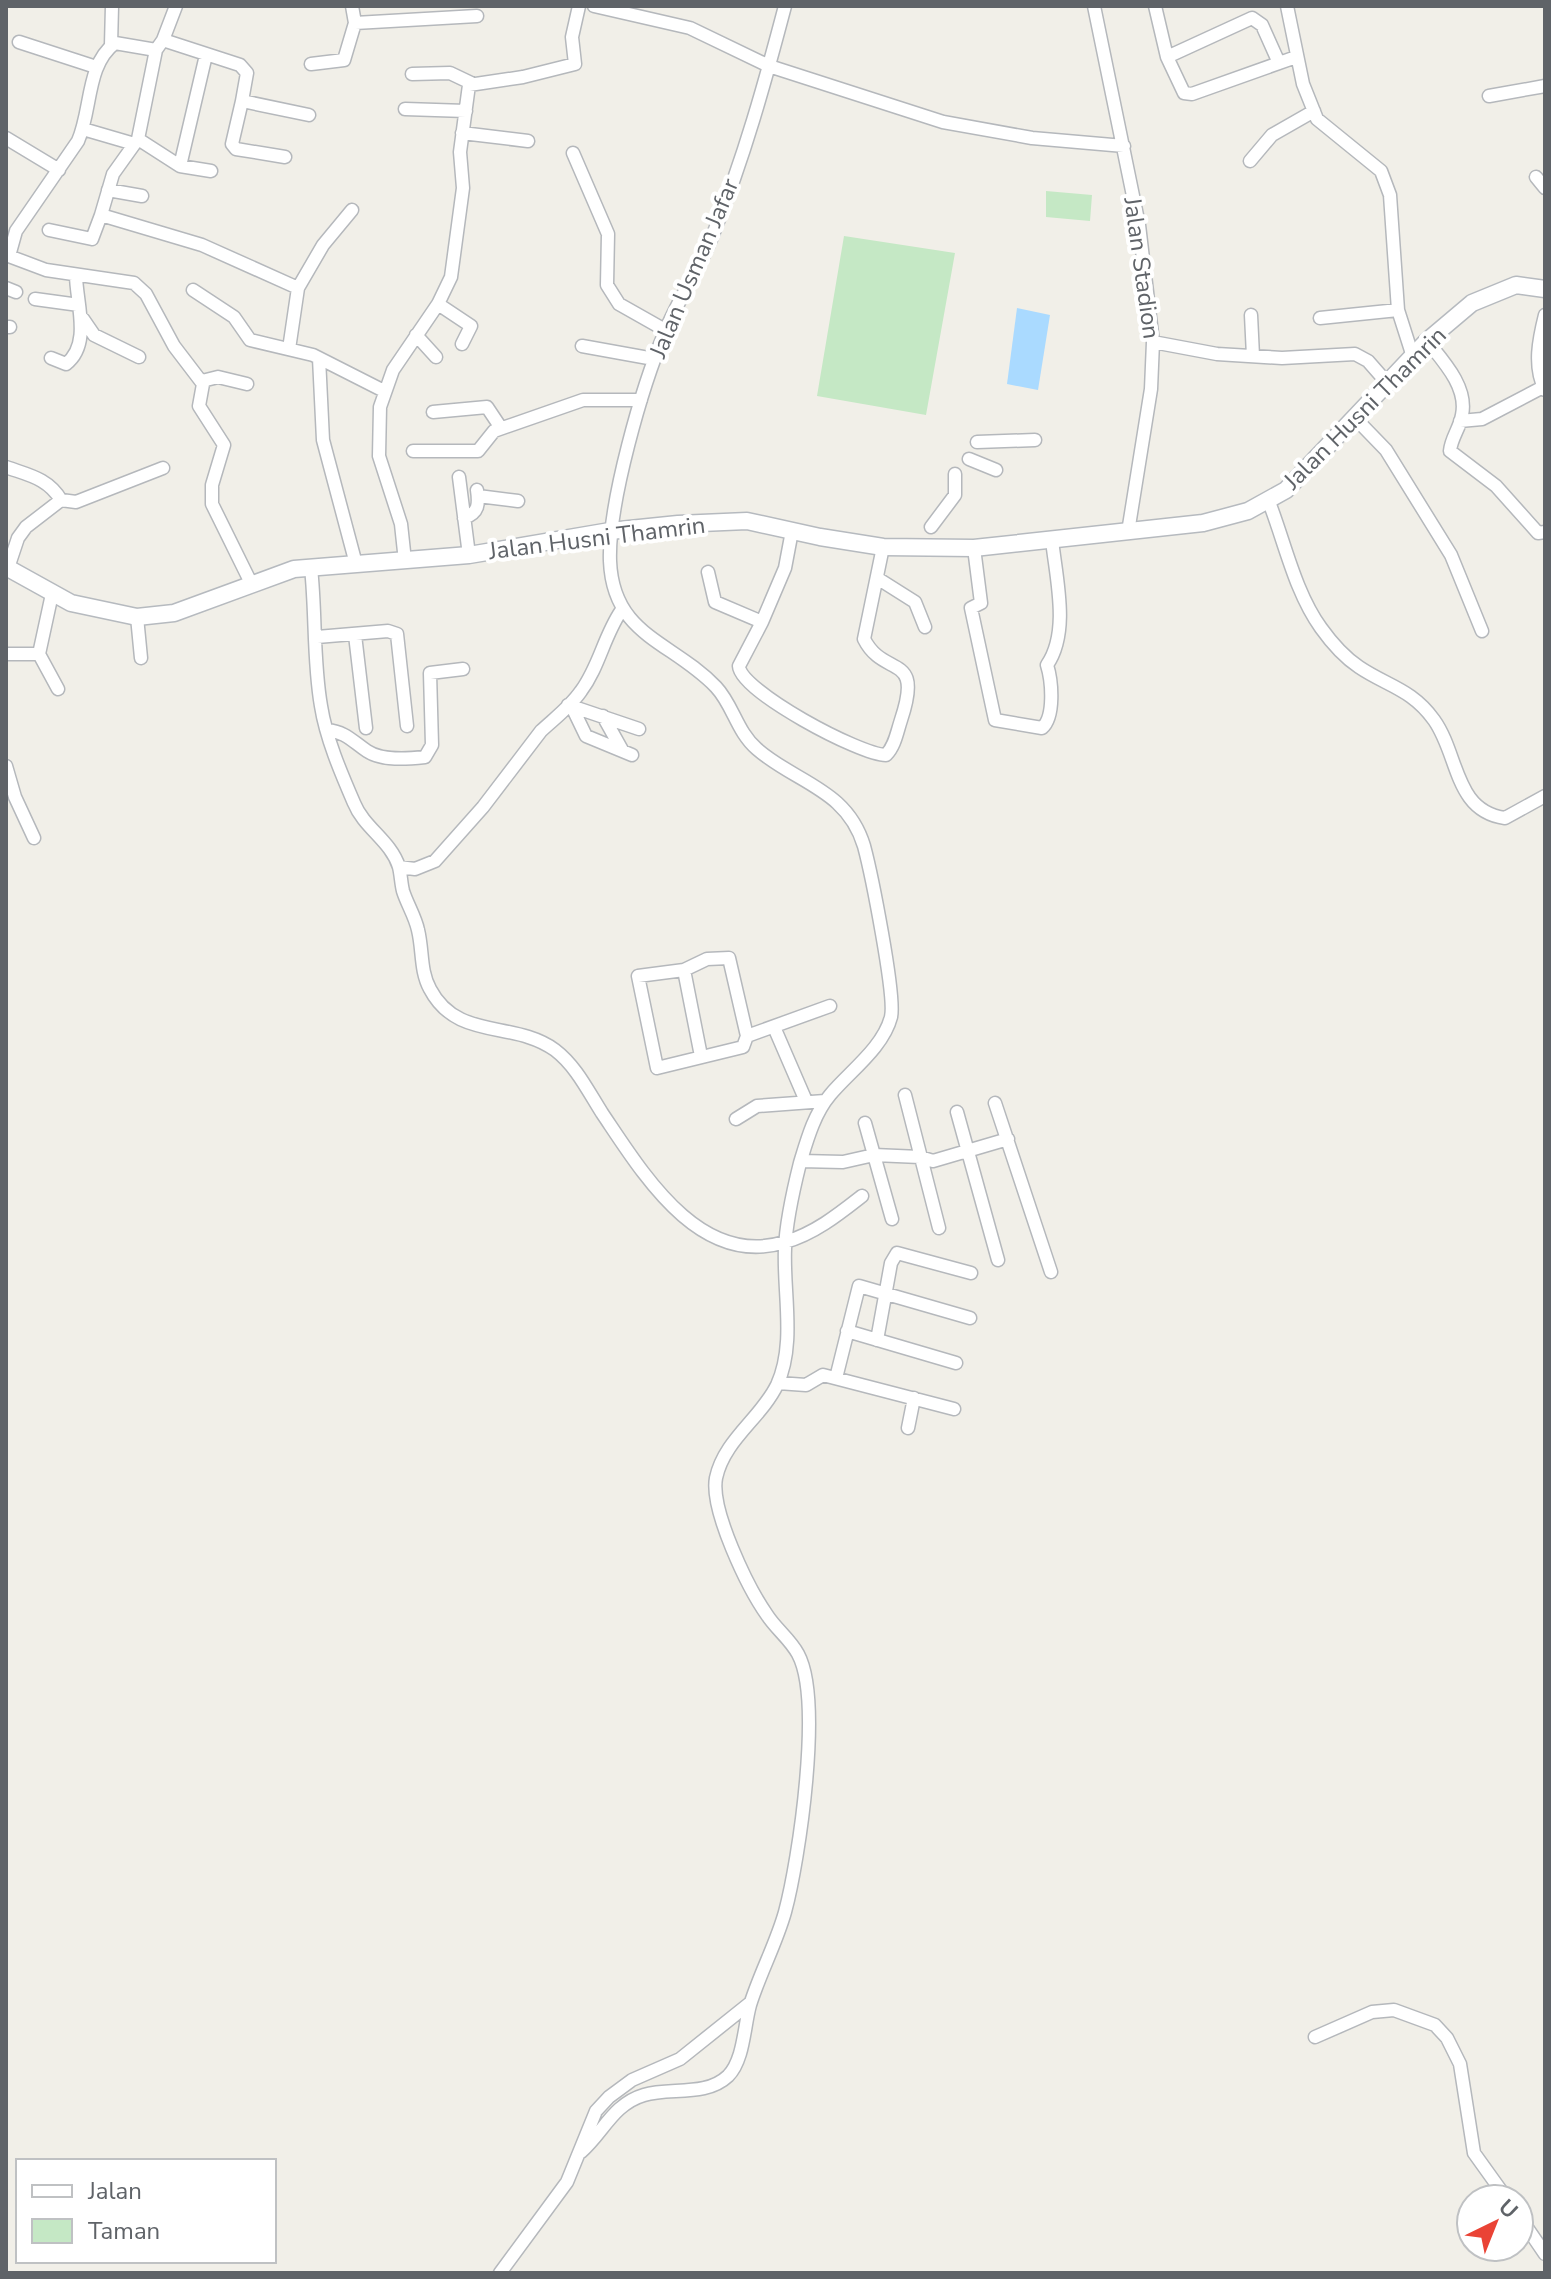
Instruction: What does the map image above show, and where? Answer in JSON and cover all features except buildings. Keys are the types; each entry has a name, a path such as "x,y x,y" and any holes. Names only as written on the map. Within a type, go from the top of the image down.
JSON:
{"street":[{"path":"112,6 111,45 96,67 83,129 59,170 16,231 8,255 46,270 134,283 141,288 174,346 202,381 199,406 224,445 212,485 212,504 251,583"},
{"path":"49,230 92,239 108,190 135,141 159,45 176,6"},
{"path":"311,64 344,60 355,23 352,6"},
{"path":"427,19 433,6"},
{"path":"412,74 453,73 471,83 523,77 575,64 572,37 579,6"},
{"path":"594,6 690,28 769,66 943,122 1032,138 1124,146"},
{"name":"Jalan Usman Jafar","path":"621,611 611,585 610,531 641,400 665,330 713,235 769,66 785,6"},
{"name":"Jalan Stadion","path":"1094,6 1139,225 1153,342 1151,389 1128,532"},
{"path":"1155,6 1167,57 1180,90 1188,94 1296,57"},
{"path":"1287,6 1296,57 1314,111 1327,129 1363,153 1381,171 1390,195 1398,310 1413,357"},
{"path":"355,23 477,16"},
{"path":"1167,57 1252,18 1262,25 1279,63"},
{"path":"111,45 122,41 159,45 206,55 245,68 242,101 232,144 236,149 285,157"},
{"path":"19,42 96,67"},
{"path":"180,166 206,55"},
{"path":"405,561 401,524 379,456 384,391 438,304 453,269 463,188 462,133 471,83"},
{"path":"1489,96 1545,86"},
{"path":"242,101 309,115"},
{"path":"405,109 466,111"},
{"path":"1250,161 1272,135 1314,111"},
{"path":"83,129 135,141 180,166 211,171"},
{"path":"462,133 528,141"},
{"path":"6,138 59,170"},
{"path":"573,153 608,234 607,285 619,304 665,330"},
{"path":"1536,177 1545,188"},
{"path":"108,190 142,196"},
{"path":"289,349 298,288 323,245 352,210"},
{"path":"101,215 202,245 298,288"},
{"path":"76,275 83,319 94,335 139,357"},
{"name":"Jalan Husni Thamrin","path":"7,567 52,594 80,606 137,617 174,613 280,572 469,555 610,531 747,521 883,547 974,548 1203,523 1269,502 1286,490 1389,385 1427,341 1472,303 1516,285 1545,287"},
{"path":"193,290 234,317 250,340 319,358 384,391"},
{"path":"35,299 79,305"},
{"path":"438,304 471,326 462,344"},
{"path":"1320,318 1398,310"},
{"path":"1251,315 1253,356"},
{"path":"1460,421 1482,419 1544,388 1538,343 1545,315"},
{"path":"51,358 66,364 71,361 83,319"},
{"path":"416,335 436,357"},
{"path":"1427,341 1450,370 1462,394 1460,421 1450,448 1453,455 1496,486 1538,533 1545,532"},
{"path":"1153,342 1253,356 1355,354 1368,361 1389,385"},
{"path":"582,346 654,359"},
{"path":"319,358 323,440 356,564"},
{"path":"202,381 218,377 247,384"},
{"path":"413,451 478,451 490,435 501,428 583,400 641,400"},
{"path":"433,412 487,407 501,428"},
{"path":"1356,419 1386,450 1451,555 1482,631"},
{"path":"977,442 1035,440"},
{"path":"969,459 996,470"},
{"path":"6,467 42,480 61,500"},
{"path":"7,567 18,538 26,527 61,500 83,501 163,468"},
{"path":"931,527 955,495 955,474"},
{"path":"459,477 469,555"},
{"path":"464,518 475,513 477,493 518,501"},
{"path":"1269,502 1319,625 1348,659 1398,685 1424,708 1435,721 1465,792 1475,806 1483,812 1505,818 1545,796"},
{"path":"792,531 785,568 739,666 743,679 799,718 860,748 886,755 909,696 909,681 904,671 873,651 864,639 883,547"},
{"path":"974,548 981,603 971,608 995,720 1042,728 1049,718 1052,681 1047,665 1057,647 1059,615 1052,540"},
{"path":"311,568 321,707 327,730 355,805 399,867 403,890 418,927 425,978 446,1010 484,1030 520,1032 556,1051 575,1071 649,1180 690,1223 735,1242 759,1247 785,1242 820,1226 862,1196"},
{"path":"708,572 715,602 762,622"},
{"path":"877,578 915,602 925,627"},
{"path":"52,594 39,654 58,689"},
{"path":"399,867 415,869 435,861 483,807 541,731 558,719 581,691 608,631 621,611 703,674 724,695 734,720 754,746 833,796 846,811 862,837 872,877 892,1013 880,1038 825,1101 801,1161 785,1242 785,1352 778,1383 724,1456 715,1489 717,1512 760,1604 802,1660 807,1692 803,1810 785,1910 750,2003 738,2056 728,2076 706,2087 643,2095 617,2108 594,2141 581,2152"},
{"path":"137,617 141,658"},
{"path":"317,637 388,631 397,634 407,726"},
{"path":"355,635 366,728"},
{"path":"6,654 39,654"},
{"path":"327,730 341,732 373,754 405,759 425,757 432,745 430,673 463,669"},
{"path":"570,706 639,729"},
{"path":"570,706 586,736 602,746 627,752 603,716"},
{"path":"6,766 15,797 34,838"},
{"path":"729,958 747,1036 743,1047 657,1068 638,976 684,970 707,959 729,958"},
{"path":"684,970 701,1056"},
{"path":"747,1036 830,1006"},
{"path":"774,1027 806,1101"},
{"path":"905,1095 939,1228"},
{"path":"736,1119 757,1106 825,1101"},
{"path":"995,1103 1051,1272"},
{"path":"957,1112 998,1260"},
{"path":"865,1123 892,1219"},
{"path":"801,1161 843,1162 874,1155 920,1157 933,1161 1008,1139"},
{"path":"877,1340 893,1256 897,1253 971,1273"},
{"path":"836,1378 859,1286 970,1318"},
{"path":"847,1331 956,1363"},
{"path":"778,1383 806,1385 823,1375 954,1409"},
{"path":"908,1428 914,1398"},
{"path":"500,2273 567,2182 596,2111 618,2088 680,2059 750,2003"},
{"path":"1315,2037 1372,2012 1394,2010 1435,2025 1447,2038 1460,2064 1474,2153 1496,2183"}],"green space":[{"path":"1046,191 1092,195 1090,221 1046,217"},
{"path":"844,236 955,253 926,415 817,396"}],"water":[{"path":"1017,308 1050,315 1038,390 1007,384"}]}
